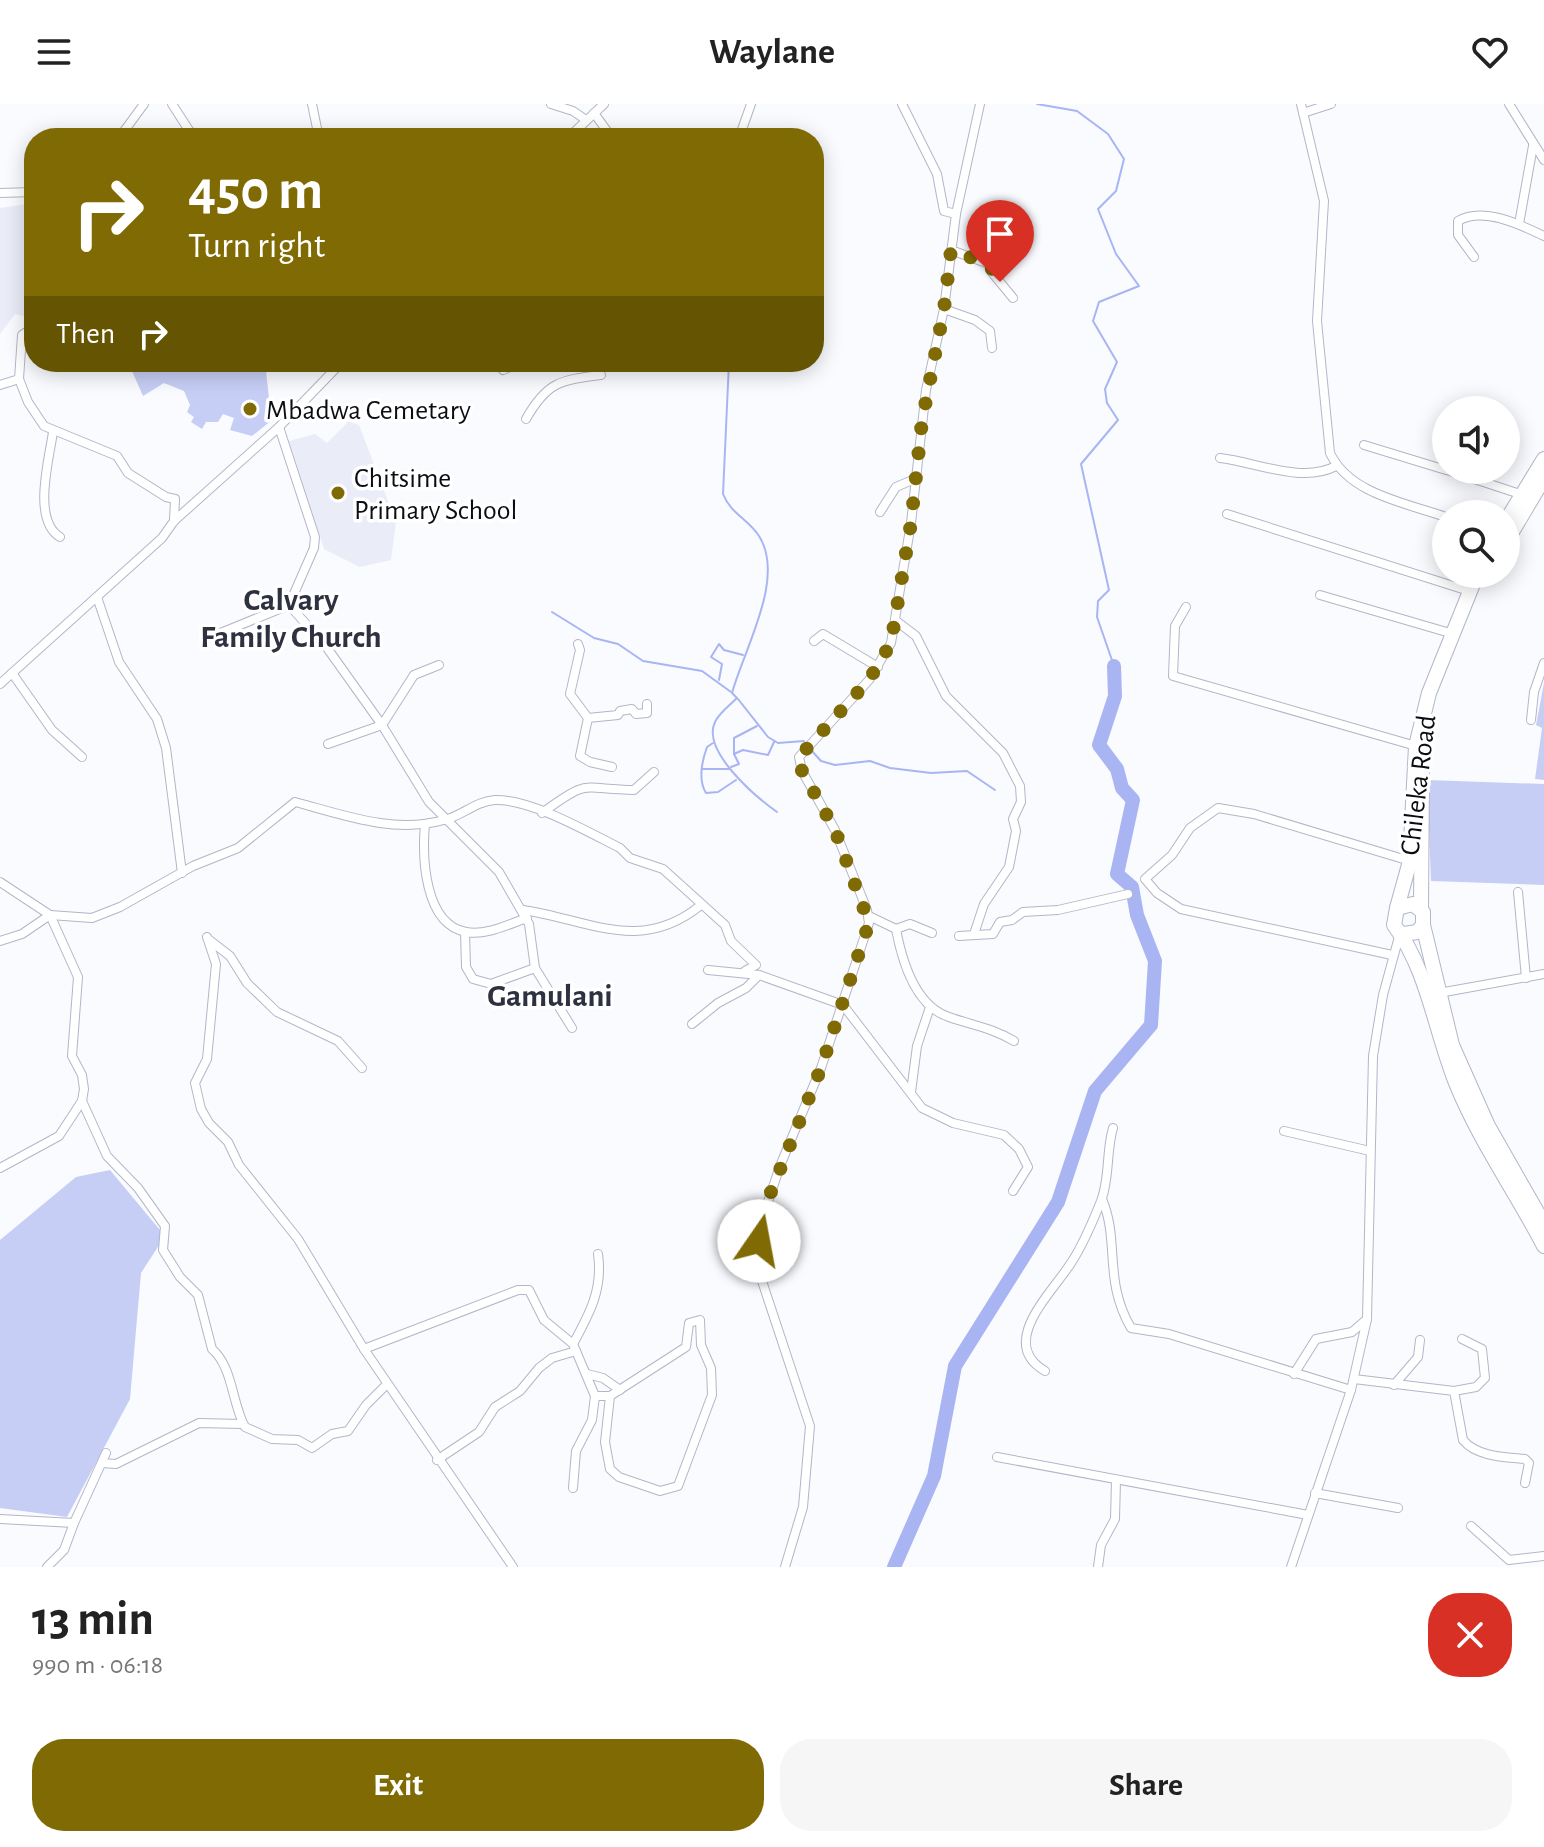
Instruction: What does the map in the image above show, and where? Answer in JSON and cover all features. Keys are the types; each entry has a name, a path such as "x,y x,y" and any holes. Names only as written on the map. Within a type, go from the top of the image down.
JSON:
{"highway":[{"path":"1520,500 1544,459"},
{"path":"1520,518 1544,478"},
{"name":"Chileka Road","path":"1470,588 1450,633 1429,693 1416,746 1410,861 1393,921 1418,964 1456,1083 1535,1208 1544,1246"},
{"name":"Chileka Road","path":"1482,588 1445,672 1425,747 1421,909 1452,1045 1488,1126 1544,1224"},
{"path":"1397,908 1409,903 1421,909"},
{"path":"1402,933 1417,932 1423,925"}],"street":[{"path":"126,128 144,104"},
{"path":"172,104 188,128"},
{"path":"312,104 317,128"},
{"path":"551,104 573,111 586,120"},
{"path":"578,128 604,104"},
{"path":"743,128 751,104"},
{"path":"902,104 937,174 944,211 956,214"},
{"path":"785,1567 803,1507 810,1426 764,1289 759,1241 773,1187 843,1005 868,931 869,916 835,830 802,771 799,757 888,652 917,478 926,390 944,309 956,214 980,104"},
{"path":"1331,104 1302,108 1324,201 1317,321 1327,432 1336,466 1357,484 1432,512"},
{"path":"1509,104 1544,160"},
{"path":"594,113 605,128"},
{"path":"1519,224 1533,146"},
{"path":"0,193 24,192"},
{"path":"1474,257 1458,235 1458,221 1472,216 1519,224 1544,236"},
{"path":"951,250 989,264 990,270 1013,298"},
{"path":"944,309 984,326 990,331 992,348"},
{"path":"24,334 19,379 38,420 53,432 117,456 128,473 166,497 175,499 174,521"},
{"path":"0,684 162,538 174,521 279,427 332,372"},
{"path":"526,419 546,389 558,382 601,375"},
{"path":"0,385 19,379"},
{"path":"206,639 289,605 314,548 315,537 279,427"},
{"path":"53,432 44,491 45,515 49,530 60,537"},
{"path":"1364,445 1432,466"},
{"path":"1220,458 1295,473 1324,473 1336,466"},
{"path":"880,512 896,487 917,478"},
{"path":"1489,484 1523,495"},
{"path":"1227,514 1469,591"},
{"path":"1320,595 1450,633"},
{"path":"97,597 119,662 157,719 166,748 182,873"},
{"path":"289,605 325,645 382,725 429,802 499,872 525,914 535,968 572,1028"},
{"path":"1186,607 1175,626 1173,676 1416,746"},
{"path":"895,620 916,636 946,696 966,713 1009,761 1020,786 1021,802 1013,819 1016,831 1009,867 981,909 974,934"},
{"path":"814,641 823,634 878,667"},
{"path":"578,644 580,650 570,694 588,718 580,756 590,762 612,767"},
{"path":"1531,720 1534,692 1544,663"},
{"path":"328,744 382,725 414,675 439,665"},
{"path":"12,673 52,730 82,757"},
{"path":"588,718 618,715 620,711 632,709 636,714 647,713 647,704"},
{"path":"542,813 576,788 588,785 634,790 654,772"},
{"path":"0,882 50,915 92,918 120,907 247,842 295,802 359,821 425,824 447,820 494,800 542,813 620,848 630,858 663,869 725,925 731,941 756,965 745,971"},
{"path":"1392,955 1181,909 1157,893 1145,879 1172,855 1190,828 1218,808 1254,814 1410,861"},
{"path":"425,824 426,864 435,902 444,920 465,932 487,931 525,914 621,932 682,919 701,905"},
{"path":"1518,892 1526,978"},
{"path":"959,936 993,934 1000,922 1012,920 1023,912 1058,910 1128,894"},
{"path":"0,941 22,934 50,915"},
{"path":"50,915 79,980 72,1056 82,1075 82,1101 107,1156 138,1188 165,1226 163,1250 180,1277 198,1295 212,1349 218,1355 237,1398 243,1424"},
{"path":"869,916 896,929"},
{"path":"896,929 902,924 910,924 932,933"},
{"path":"896,929 902,958 930,1007 950,1018 986,1027 1014,1041"},
{"path":"465,932 466,967 473,979 491,984 535,968"},
{"path":"1291,1567 1351,1390 1367,1319 1374,1043 1392,955 1402,933"},
{"path":"362,1068 338,1041 277,1012 247,983 230,956 208,938 216,964 209,1049 195,1083 196,1095 209,1123 228,1142 239,1165 298,1239 364,1349 513,1567"},
{"path":"708,970 745,971 843,1005 911,1093 933,1116 1004,1135 1019,1149 1028,1167 1013,1191"},
{"path":"1438,993 1544,974"},
{"path":"692,1024 718,1003 746,988 759,975"},
{"path":"911,1093 917,1046 930,1007"},
{"path":"0,1168 59,1136 82,1101"},
{"path":"1045,1371 1031,1363 1026,1353 1028,1327 1076,1255 1102,1199 1113,1128"},
{"path":"1284,1131 1370,1151"},
{"path":"1102,1199 1107,1213 1114,1290 1131,1328 1169,1334 1351,1390"},
{"path":"437,1460 479,1432 495,1407 520,1391 539,1368 575,1347 599,1287 598,1254"},
{"path":"364,1349 522,1289 529,1290 537,1310 551,1327 575,1347 595,1396 592,1420 576,1451 573,1488"},
{"path":"1294,1374 1316,1339 1352,1332 1367,1319"},
{"path":"595,1396 610,1396 675,1357 686,1347 689,1323 700,1320 701,1345 711,1368 712,1399 696,1430 684,1476 676,1488 652,1488 619,1477 610,1469 605,1442 610,1396"},
{"path":"1354,1379 1454,1391 1476,1387 1485,1378 1482,1349 1462,1339"},
{"path":"1394,1385 1418,1357 1420,1340"},
{"path":"587,1374 603,1378 620,1390"},
{"path":"102,1463 116,1464 199,1423 243,1424 272,1439 298,1440 312,1448 332,1434 348,1431 366,1405 387,1384"},
{"path":"1454,1391 1458,1398 1463,1440 1474,1450 1525,1459 1529,1463 1525,1483"},
{"path":"47,1567 64,1550 106,1453"},
{"path":"997,1457 1308,1515"},
{"path":"1098,1567 1101,1545 1115,1519 1116,1480"},
{"path":"1315,1493 1398,1508"},
{"path":"0,1519 74,1523"},
{"path":"1471,1526 1509,1560 1544,1556"}],"shaded area":[{"path":"24,204 24,316 15,314 0,334 0,208"},
{"path":"132,372 266,372 270,407 277,416 252,436 230,430 234,418 223,414 218,422 206,422 202,429 191,422 194,417 187,412 190,405 184,391 164,383 143,396"},
{"path":"349,421 359,425 396,522 391,560 360,567 324,549 289,441 315,434 327,443"},
{"path":"1544,683 1544,780 1535,779 1542,728 1536,725"},
{"path":"1427,780 1544,784 1544,885 1431,881"},
{"path":"110,1170 165,1236 141,1273 130,1399 67,1517 0,1508 0,1240 76,1177"}],"waterway":[{"path":"1037,104 1077,111 1108,134 1124,159 1116,191 1098,209 1116,254 1139,286 1099,302 1093,321 1117,362 1105,389 1107,403 1118,420 1081,464 1109,590 1098,601 1097,617 1114,666"},
{"path":"729,372 723,494 730,507 759,536 766,553 768,572 760,614 732,693 737,698 717,719 713,734 716,746 733,772 777,812"},
{"path":"552,612 594,638 618,644 643,661 702,671 731,692"},
{"path":"719,680 722,664 711,657 719,644 724,650 743,655"},
{"path":"894,1567 934,1476 955,1366 1058,1202 1095,1091 1151,1025 1155,961 1137,915 1132,887 1117,874 1133,800 1122,788 1117,769 1099,745 1115,696 1114,666"},
{"path":"738,699 768,737 778,743 804,741"},
{"path":"731,767 739,764 734,754 734,738 757,726"},
{"path":"734,754 743,750 768,755 774,742"},
{"path":"713,743 707,747 702,764 701,776 706,793 718,792 736,780"},
{"path":"811,750 821,761 835,765 870,761 890,768 931,773 967,771 995,790"},
{"path":"702,769 730,769"}],"place":[{"name":"Mbadwa Cemetary","path":"250,409"},
{"name":"Chitsime Primary School","path":"338,493"}],"district":[{"name":"Calvary Family Church","path":"291,618"},
{"name":"Gamulani","path":"550,995"}],"route":[{"path":"759,1241 769,1197 821,1068 869,923 865,903 835,830 802,771 799,757 814,736 869,680 891,643 911,523 926,390 944,309 951,250 989,264 1000,282"}]}
